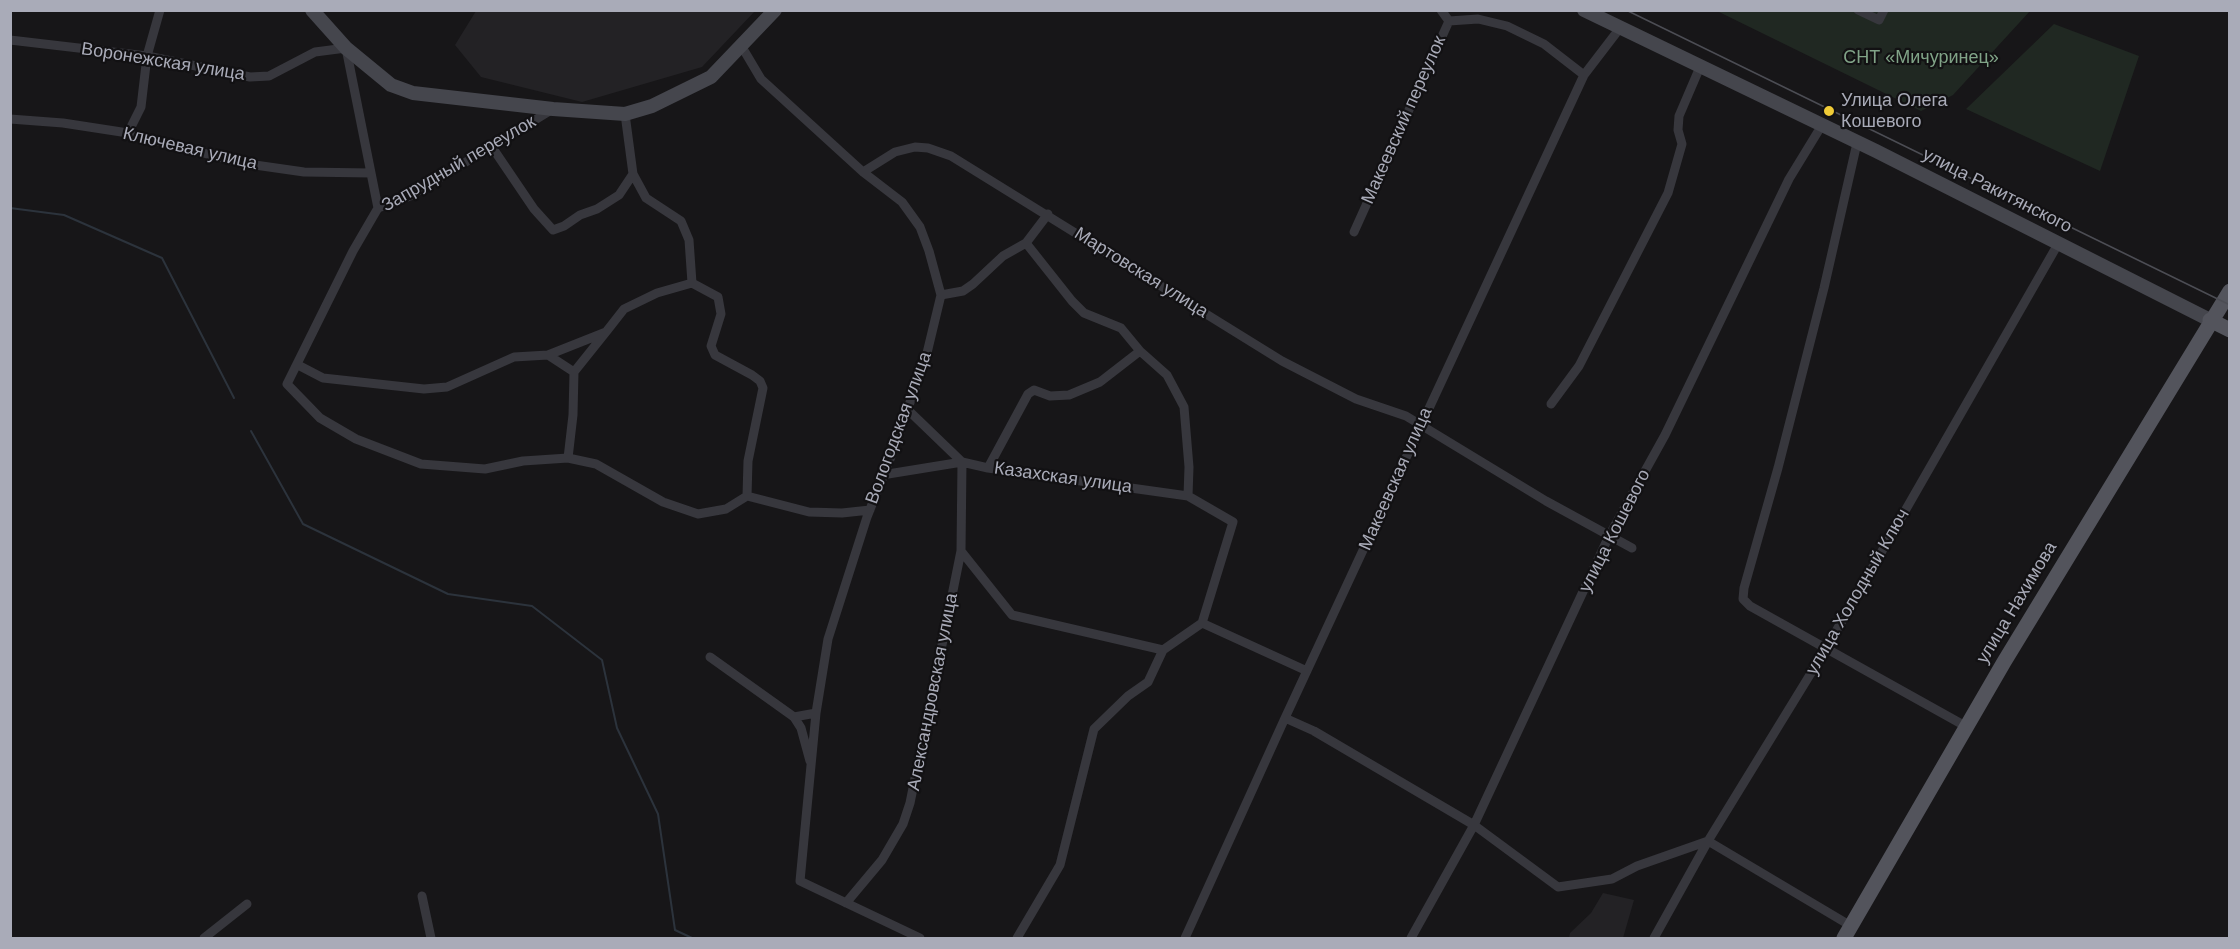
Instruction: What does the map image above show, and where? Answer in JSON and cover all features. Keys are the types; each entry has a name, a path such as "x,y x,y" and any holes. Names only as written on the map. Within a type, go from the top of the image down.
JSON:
{"main road":[{"path":"312,10 346,48 391,85 413,93 553,110 625,114 662,102 711,77 775,10"},
{"name":"улица Ракитянского","path":"1584,10 1822,125 2229,330"},
{"name":"улица Нахимова","path":"1848,932 1967,727 2229,291"}],"street":[{"path":"128,133 141,108 147,56 160,10"},
{"name":"Макеевский переулок","path":"1354,232 1449,21 1441,10"},
{"path":"1858,10 1879,20 1884,10"},
{"path":"1449,21 1468,15 1507,26 1544,44 1584,75"},
{"name":"Макеевская улица","path":"1185,939 1285,718 1380,518 1420,425 1584,75 1620,28"},
{"name":"Воронежская улица","path":"10,40 147,56 250,77 269,76 315,52 346,48"},
{"name":"Вологодская улица","path":"742,47 761,79 863,172 902,202 920,227 940,295 927,353 882,475 828,639 816,713 800,881 846,903"},
{"path":"346,48 378,208"},
{"path":"1551,404 1579,366 1668,193 1682,144 1678,130 1680,116 1700,67"},
{"name":"Запрудный переулок","path":"553,110 410,196 378,208 353,251 287,384 320,418 356,439 421,464 485,469 523,460 568,458"},
{"path":"625,114 633,174 646,198 681,221 689,240 692,283"},
{"name":"Ключевая улица","path":"10,119 63,123 128,133 241,163 304,172 371,172"},
{"name":"улица Кошевого","path":"1411,939 1474,825 1609,536 1665,435 1789,179 1822,125"},
{"path":"1857,143 1813,333 1744,588 1743,599 1750,606 1967,727"},
{"path":"492,147 534,209 553,230 597,209 619,195 633,174"},
{"name":"Мартовская улица","path":"863,172 895,152 915,147 928,148 951,156 1282,361 1356,399 1406,416 1632,548"},
{"path":"940,295 963,291 1003,256 1026,243 1048,214"},
{"path":"1026,243 1084,313 1120,328 1140,351 1167,375 1184,406 1189,467 1188,496"},
{"name":"улица Холодный Ключ","path":"1654,939 1708,841 1827,647 2058,244"},
{"path":"747,496 748,461 763,388 760,381 752,375 715,355 711,346 721,314 718,297 692,283 657,292 624,309 574,372 573,415 568,458 596,464 663,502 698,514 726,509 747,496 809,512 842,513 870,510"},
{"path":"298,365 323,378 424,389 447,387 514,357 548,355 606,332"},
{"path":"988,468 1028,394 1034,390 1050,396 1069,395 1100,382 1140,351"},
{"path":"548,355 574,372"},
{"path":"907,410 962,462"},
{"path":"882,475 962,462"},
{"name":"Казахская улица","path":"962,462 988,468 1188,496 1233,522 1202,623"},
{"name":"Александровская улица","path":"846,903 882,860 903,824 910,803 962,551 962,462"},
{"path":"962,551 1012,615 1163,650"},
{"path":"1017,939 1060,865 1094,729 1148,682 1163,650 1202,623 1307,671"},
{"path":"710,657 794,717 801,728 812,766"},
{"path":"794,717 816,713"},
{"path":"1285,718 1314,731 1474,825 1558,887 1612,879 1637,866 1708,841 1848,932"},
{"path":"422,897 431,939"},
{"path":"846,903 920,939"},
{"path":"204,939 247,904"}],"shaded area":[{"path":"476,11 755,11 702,67 582,102 481,77 455,45"},
{"path":"1603,893 1634,900 1623,938 1569,938 1570,933 1591,913"}],"green space":[{"name":"СНТ «Мичуринец»","path":"1717,11 2030,11 1953,95 1921,111"},
{"path":"2054,24 2139,56 2100,171 1966,109"}],"waterway":[{"path":"10,208 64,215 162,258 234,398"},
{"path":"251,431 303,524 448,594 532,606 602,660 617,728 658,814 675,930 692,938"}],"tram line":[{"path":"1626,10 2230,305"}],"place":[{"name":"Улица Олега Кошевого","path":"1829,111"}]}
